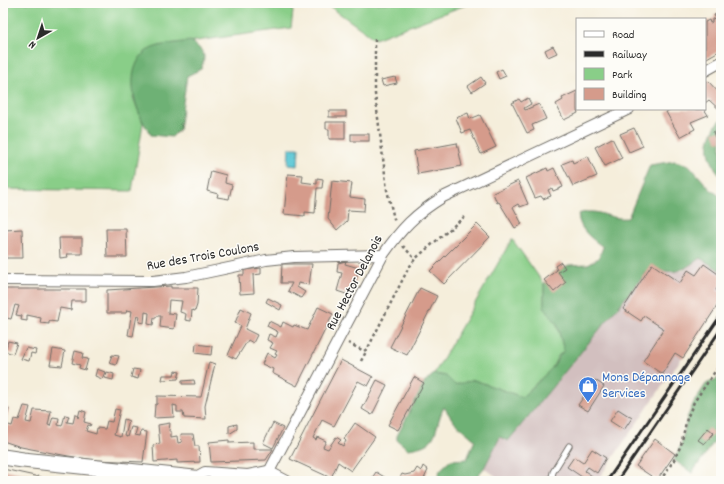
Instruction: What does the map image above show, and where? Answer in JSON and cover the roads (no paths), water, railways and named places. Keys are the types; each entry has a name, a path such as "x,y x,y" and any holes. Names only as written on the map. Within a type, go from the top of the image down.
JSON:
{"main road":[{"path":"3,457 196,480"}],"street":[{"path":"706,70 721,62"},
{"name":"Rue Hector Delanois","path":"266,476 340,339 383,255 396,236 429,206 443,197 627,110"},
{"name":"Rue des Trois Coulons","path":"3,280 153,281 186,277 266,260 294,257 383,255"},
{"path":"196,480 205,472 245,478 266,476 287,481"}],"lane":[{"path":"551,481 553,472 569,446"}],"water":[{"path":"289,148 299,148 298,166 288,165"}],"railway":[{"path":"607,481 721,315"},
{"path":"617,481 721,329"}],"place":[{"name":"Mons Dépannage Services","path":"588,403"}]}
